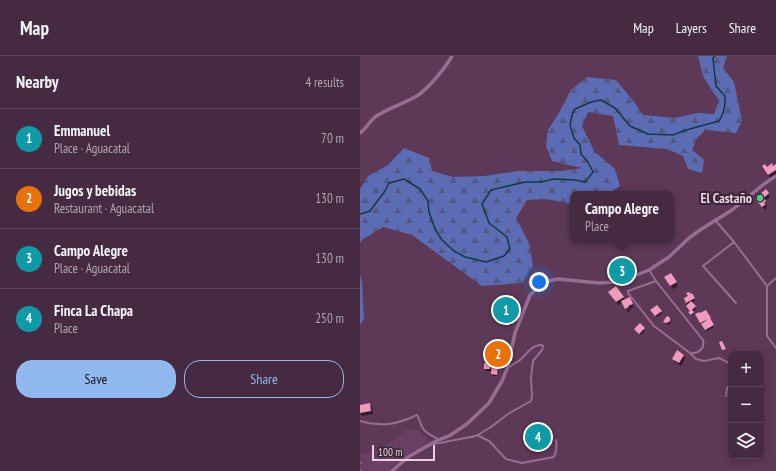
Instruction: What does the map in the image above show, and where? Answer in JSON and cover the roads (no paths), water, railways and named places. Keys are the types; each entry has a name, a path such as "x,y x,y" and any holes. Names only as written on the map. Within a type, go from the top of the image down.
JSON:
{"street":[{"path":"360,133 382,112 418,95 433,81 452,56"},
{"path":"392,471 408,457 430,444 449,436 467,424 489,403 502,381 515,332 530,295 540,286 548,281 558,279 599,283 616,282 649,270 669,257 689,238 732,210 776,176"}],"lane":[{"path":"716,221 734,242 766,286 767,336 776,348"},
{"path":"734,242 703,266 736,304"},
{"path":"649,270 703,340 701,350 690,353"},
{"path":"766,286 776,278"},
{"path":"656,281 628,291 654,326 696,359 704,361 719,358 728,362"},
{"path":"430,444 477,435 491,427 508,414 531,401 533,361 542,350 543,346 540,344 530,349 519,360 506,369"},
{"path":"726,396 728,387"},
{"path":"360,421 384,425 406,420 417,415 425,432 438,440"},
{"path":"477,435 489,440 506,459 522,464 554,457 557,445 556,440"}],"waterway":[{"path":"360,214 370,211 389,183 404,179 420,189 428,201 429,212 435,229 442,240 454,251 465,257 486,262 504,256 510,249 507,237 489,223 482,204 491,190 525,182 541,182 554,179 585,182 593,172 588,162 581,154 580,145 574,138 570,125 575,109 591,102 601,100 615,108 630,126 648,134 673,135 719,121 724,109 725,96 716,86 713,58 715,56"}],"place":[{"name":"El Castaño","path":"760,198"},
{"name":"Campo Alegre","path":"622,271"},
{"name":"Emmanuel","path":"506,310"},
{"name":"Jugos y bebidas","path":"498,354"},
{"name":"Finca La Chapa","path":"538,437"}]}
